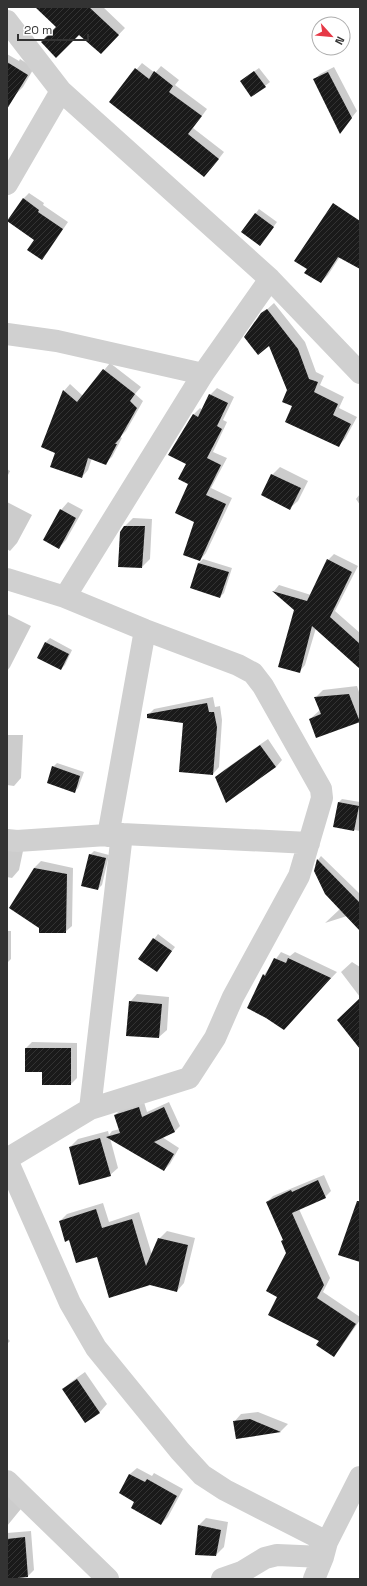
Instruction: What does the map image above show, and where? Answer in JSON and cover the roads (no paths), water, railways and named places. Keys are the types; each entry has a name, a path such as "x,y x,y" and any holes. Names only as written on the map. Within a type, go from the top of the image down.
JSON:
{"street":[{"path":"7,21 61,91 270,279 360,373"},
{"path":"7,184 61,91"},
{"path":"65,597 203,374 270,279"},
{"path":"7,334 57,341 203,374"},
{"path":"8,583 65,597 144,630 253,672 263,686 321,788 322,798 299,876 233,997 215,1038 189,1078 90,1109 7,1159 70,1303 96,1348 180,1451 202,1475 325,1550"},
{"path":"90,1109 115,835 144,630"},
{"path":"7,840 17,841 115,835 309,843"},
{"path":"314,1579 325,1550 360,1477"},
{"path":"7,1481 108,1579"},
{"path":"222,1579 242,1572 265,1558 277,1555 325,1550"}]}
